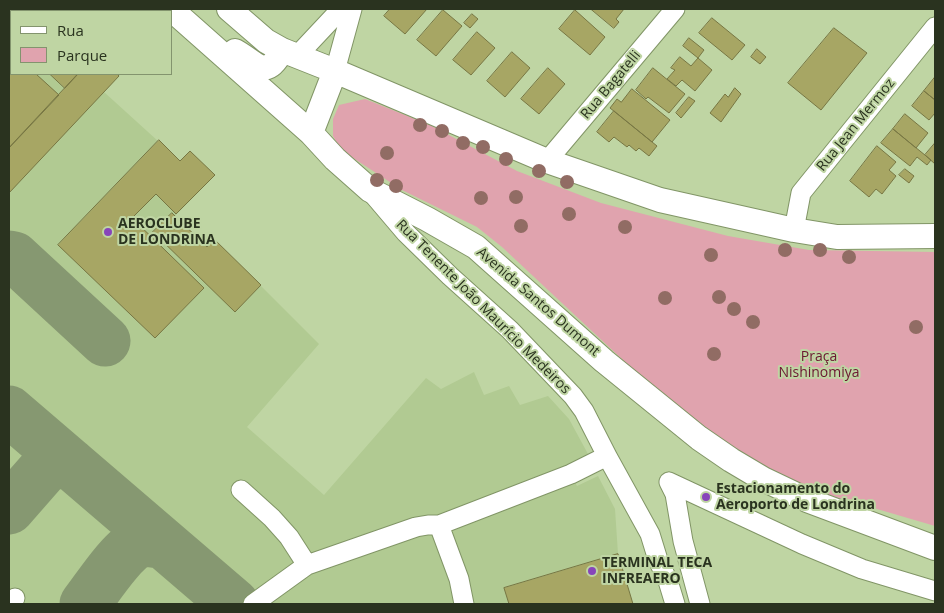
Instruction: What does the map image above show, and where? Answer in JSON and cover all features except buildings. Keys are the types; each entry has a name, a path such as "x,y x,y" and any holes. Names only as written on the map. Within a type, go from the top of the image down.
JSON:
{"main road":[{"name":"Avenida Santos Dumont","path":"171,9 311,133 335,159 370,190 476,247 604,361 699,438 763,479 807,500 935,548"},
{"path":"229,9 266,41 289,54 335,71 547,161 660,200 794,230 837,237 935,236"},
{"path":"209,44 236,52 265,69 289,54"},
{"path":"311,133 335,71"}],"street":[{"path":"289,54 341,9"},
{"path":"335,71 352,9"},
{"name":"Rua Bagatelli","path":"547,161 675,9"},
{"name":"Rua Jean Mermoz","path":"794,230 801,193 935,27"},
{"name":"Rua Tenente João Maurício Medeiros","path":"370,190 412,239 510,330 560,380 584,411 650,534 658,560 676,604"},
{"path":"253,604 307,565 416,527 440,525 571,474 607,456"},
{"path":"700,604 683,542 674,494 669,482 802,544 862,569 935,591"},
{"path":"241,490 283,531 307,565"},
{"path":"440,525 459,579 464,604"},
{"name":"Rua Tenente João Maurício Medeiros","path":"658,560 659,583 663,604"}],"shaded area":[{"path":"9,9 139,9 140,10 10,10 10,75 120,75 104,92 180,161 190,151 215,175 175,216 207,247 214,239 319,344 247,427 324,495 426,378 441,389 474,372 484,395 509,386 520,405 548,396 569,419 588,454 566,468 577,486 598,476 615,509 618,554 633,604 9,604"}],"green space":[{"name":"Praça Nishinomiya","path":"365,99 430,125 517,171 601,203 728,236 809,250 935,252 935,526 819,492 754,463 654,389 502,247 477,227 402,190 341,150 333,136 333,119 339,105"}],"taxiway":[{"path":"9,256 14,257 105,341"},
{"path":"9,411 234,604"},
{"path":"9,509 44,469 56,463 71,464"},
{"path":"85,604 118,561 133,546 145,542 162,544"}],"place":[{"name":"AEROCLUBE DE LONDRINA","path":"108,232"},
{"name":"Estacionamento do Aeroporto de Londrina","path":"706,497"},
{"name":"TERMINAL TECA INFREAERO","path":"592,571"}]}
